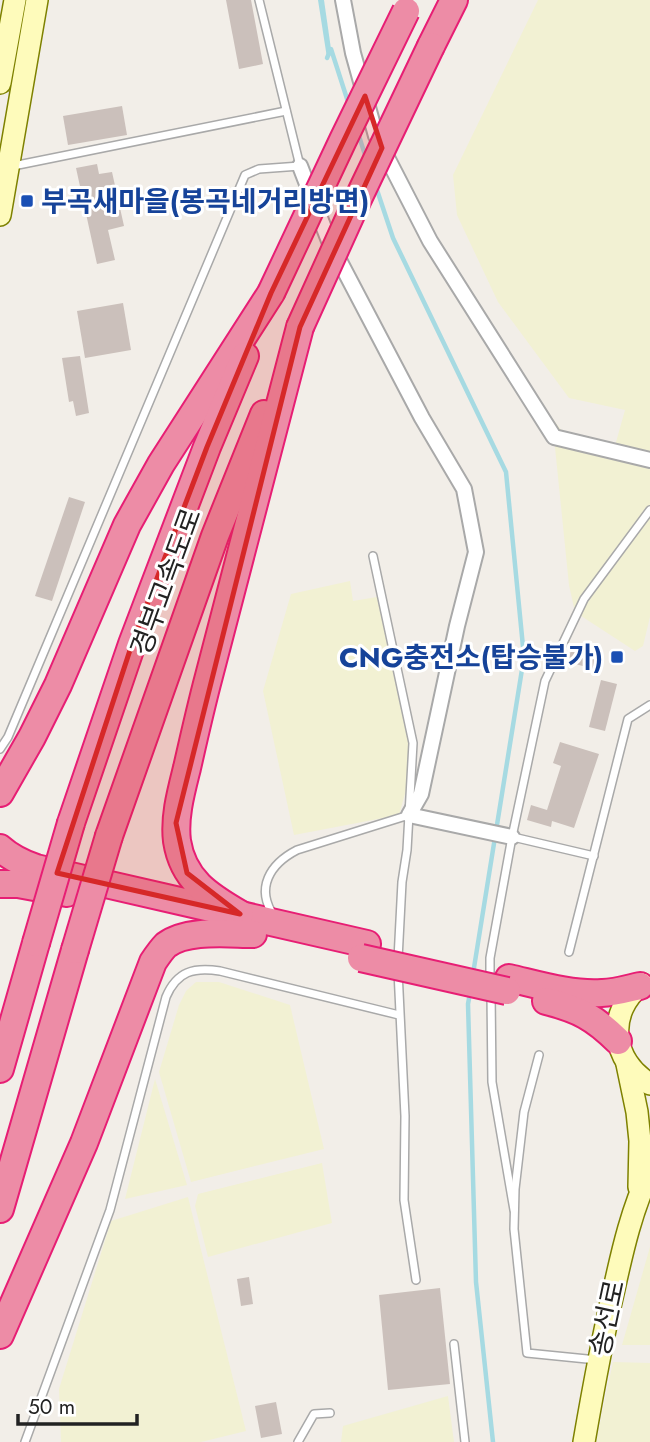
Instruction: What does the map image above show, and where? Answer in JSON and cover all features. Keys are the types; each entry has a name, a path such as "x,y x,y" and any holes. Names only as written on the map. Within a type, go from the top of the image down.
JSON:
{"highway":[{"name":"경부고속도로","path":"0,1209 109,836 215,536 300,327 454,0"},
{"name":"경부고속도로","path":"0,1069 71,823 141,619 206,447 271,293 409,6"},
{"path":"0,793 33,737 58,685 127,525 161,464 271,293"},
{"path":"247,924 187,873 177,843 176,823 198,719 300,327"},
{"path":"1,860 15,859 36,868 247,924 508,984 601,993 646,979"},
{"path":"1,860 19,884 247,924 279,922 364,951"},
{"path":"0,1335 84,1143 153,962 164,947 173,941 220,934 247,924"},
{"path":"508,984 582,1012 600,1023 622,1052"}],"street":[{"path":"15,0 1,75 25,69"},
{"path":"0,215 37,0"},
{"path":"343,0 353,52 376,136 430,241 554,437 650,460"},
{"path":"300,166 329,241 422,418 464,489 476,552 457,626 421,794 409,815 512,837"},
{"path":"638,1196 640,1141 637,1112 618,1025 621,1010 646,979"},
{"path":"622,1052 635,1073 650,1084"},
{"path":"638,1196 650,1171"},
{"name":"송선로","path":"584,1442 598,1361 625,1238 638,1196"}],"lane":[{"path":"0,749 8,737 245,175 259,169 300,166 259,0"},
{"path":"8,167 286,111"},
{"path":"514,1210 492,1082 490,958 512,837 545,681 584,599 650,510"},
{"path":"373,556 413,743 398,952 405,1116 404,1200 416,1280"},
{"path":"569,953 628,719 650,705"},
{"path":"279,922 270,909 266,890 270,874 281,859 296,850 409,815"},
{"path":"512,837 593,856"},
{"path":"25,1442 110,1210 166,997 175,982 191,971 220,971 399,1015"},
{"path":"539,1055 524,1112 514,1210 527,1353 598,1361"},
{"path":"454,1344 465,1442"},
{"path":"298,1442 314,1414 330,1413"}],"highlighted area":[{"path":"365,96 382,148 300,327 176,823 187,873 240,914 57,873 132,644 207,447 271,293"}],"green space":[{"path":"538,0 650,0 650,617 643,646 635,651 575,612 569,585 552,418 576,449 611,460 625,410 569,398 498,302 457,215 453,175"},
{"path":"350,581 353,601 377,597 413,765 399,815 294,835 263,691 291,594"},
{"path":"196,982 219,982 290,1005 324,1149 191,1182 159,1072 179,1005 186,991"},
{"path":"155,1079 187,1185 125,1199"},
{"path":"322,1163 332,1223 208,1257 195,1206 198,1194"},
{"path":"188,1197 246,1431 201,1442 61,1442 59,1389 111,1221"},
{"path":"650,1247 650,1345 622,1345"},
{"path":"613,1362 650,1363 650,1442 596,1442"},
{"path":"448,1396 454,1442 341,1442 343,1426"}],"water":[{"path":"318,0 324,0 331,49 327,58"}],"building":[{"path":"226,0 251,0 263,64 239,69"},
{"path":"122,106 127,135 68,145 63,116"},
{"path":"97,164 99,174 112,172 124,226 108,230 115,260 97,264 76,168"},
{"path":"123,303 131,350 85,358 77,311"},
{"path":"80,356 89,413 76,416 73,401 69,402 62,358"},
{"path":"69,497 85,502 52,601 35,596"},
{"path":"571,650 604,658 601,671 568,662"},
{"path":"601,680 617,684 605,731 589,727"},
{"path":"560,742 599,754 574,828 552,821 551,827 527,820 531,805 547,810 561,766 553,763"},
{"path":"249,1277 253,1304 241,1306 237,1279"},
{"path":"440,1288 450,1384 388,1390 379,1295"},
{"path":"276,1402 282,1434 261,1438 255,1406"}],"waterway":[{"path":"327,58 331,49 349,105"},
{"path":"358,133 366,158"},
{"path":"376,187 393,238 506,472 524,657 473,974"},
{"path":"470,993 468,1004 476,1282 493,1442"}],"place":[{"name":"부곡새마을(봉곡네거리방면)","path":"27,201"},
{"name":"CNG충전소(탑승불가)","path":"617,657"}]}
